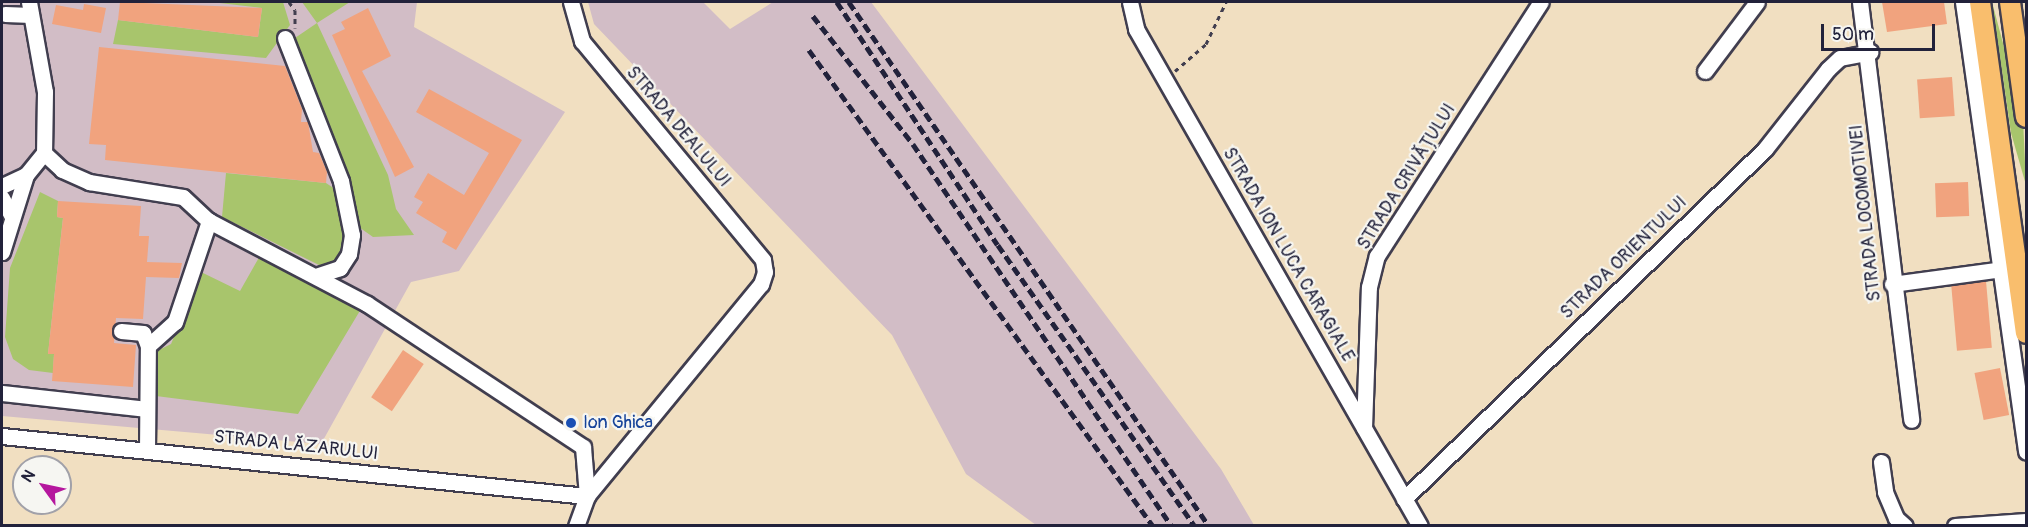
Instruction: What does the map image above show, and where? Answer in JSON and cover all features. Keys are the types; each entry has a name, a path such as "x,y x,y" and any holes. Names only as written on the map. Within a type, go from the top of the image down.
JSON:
{"main road":[{"path":"1980,2 2015,267 2026,333"},
{"path":"2010,2 2026,117"}],"street":[{"name":"STRADA DEALULUI","path":"571,2 582,41 763,260 765,272 762,284 587,496"},
{"name":"STRADA ION LUCA CARAGIALE","path":"1130,2 1136,29 1420,525"},
{"name":"STRADA CRIVĂȚULUI","path":"1364,428 1370,287 1377,256 1540,2"},
{"path":"1705,71 1757,2"},
{"name":"STRADA LOCOMOTIVEI","path":"1860,2 1870,52 1892,284 1911,420"},
{"path":"1964,2 2015,267 2026,452"},
{"path":"2,252 26,175 44,153 45,92 30,8 5,14"},
{"path":"285,38 341,181 352,235 340,268 318,275"},
{"name":"STRADA ORIENTULUI","path":"1404,499 1765,149 1828,69 1840,58 1870,52"},
{"path":"44,153 62,170 89,182 183,197 209,221 318,275 406,335 583,447 587,496 576,525"},
{"path":"2,186 26,175"},
{"path":"2,198 12,215"},
{"path":"148,346 175,322 209,221"},
{"path":"1892,284 2015,267"},
{"path":"121,331 143,333 148,346 147,451"},
{"path":"2,393 147,409"},
{"name":"STRADA LĂZARULUI","path":"2,436 587,496"},
{"path":"1881,462 1885,492 1896,518 1905,525"},
{"path":"1955,525 2026,521"}],"path":[{"path":"285,38 298,25 289,2"},
{"path":"1166,80 1206,44 1226,2"}],"shaded area":[{"path":"2,2 417,2 414,27 565,112 459,271 411,282 321,444 2,416"},
{"path":"588,2 703,2 730,29 773,2 871,2 1221,469 1254,525 1036,525 966,474 892,335 594,24"}],"green space":[{"path":"211,2 283,2 290,25 266,58 113,44 118,20 258,37 262,8"},
{"path":"302,2 350,2 317,23"},
{"path":"1992,2 2023,118 2026,185 2011,133"},
{"path":"317,23 388,175 396,209 414,235 373,237 356,225 352,193 292,40"},
{"path":"226,173 326,183 338,191 346,239 337,259 323,267 222,217"},
{"path":"40,192 58,201 57,217 63,218 48,354 54,354 53,373 29,370 13,359 5,337 10,268"},
{"path":"261,254 361,309 298,414 156,396 157,351 171,344 201,272 240,291"}],"building":[{"path":"120,2 262,8 258,37 118,20"},
{"path":"1882,2 1944,2 1947,24 1887,32"},
{"path":"84,4 106,8 101,33 52,24 56,5 83,10"},
{"path":"368,8 391,56 362,71 414,167 395,177 332,35 345,29 341,22"},
{"path":"99,47 285,66 302,109 301,122 308,122 313,152 319,153 327,172 326,183 105,160 106,145 89,144"},
{"path":"1952,77 1955,116 1920,118 1917,79"},
{"path":"429,89 522,140 456,250 442,242 447,232 416,213 423,202 414,197 428,173 464,195 489,153 416,112"},
{"path":"1968,182 1969,216 1936,217 1935,183"},
{"path":"58,201 141,206 139,236 149,236 147,262 182,263 179,278 146,277 143,319 116,318 114,343 136,345 133,387 52,381 54,354 48,354 63,218 57,217"},
{"path":"1986,281 1992,348 1957,351 1951,284"},
{"path":"403,350 424,364 392,411 371,397"},
{"path":"2000,368 2009,415 1984,420 1974,373"}],"railway":[{"path":"837,2 998,245 1195,526"},
{"path":"849,2 1209,526"},
{"path":"813,16 913,144 1172,526"},
{"path":"809,50 1153,526"}],"place":[{"name":"Ion Ghica","path":"571,423"}]}
